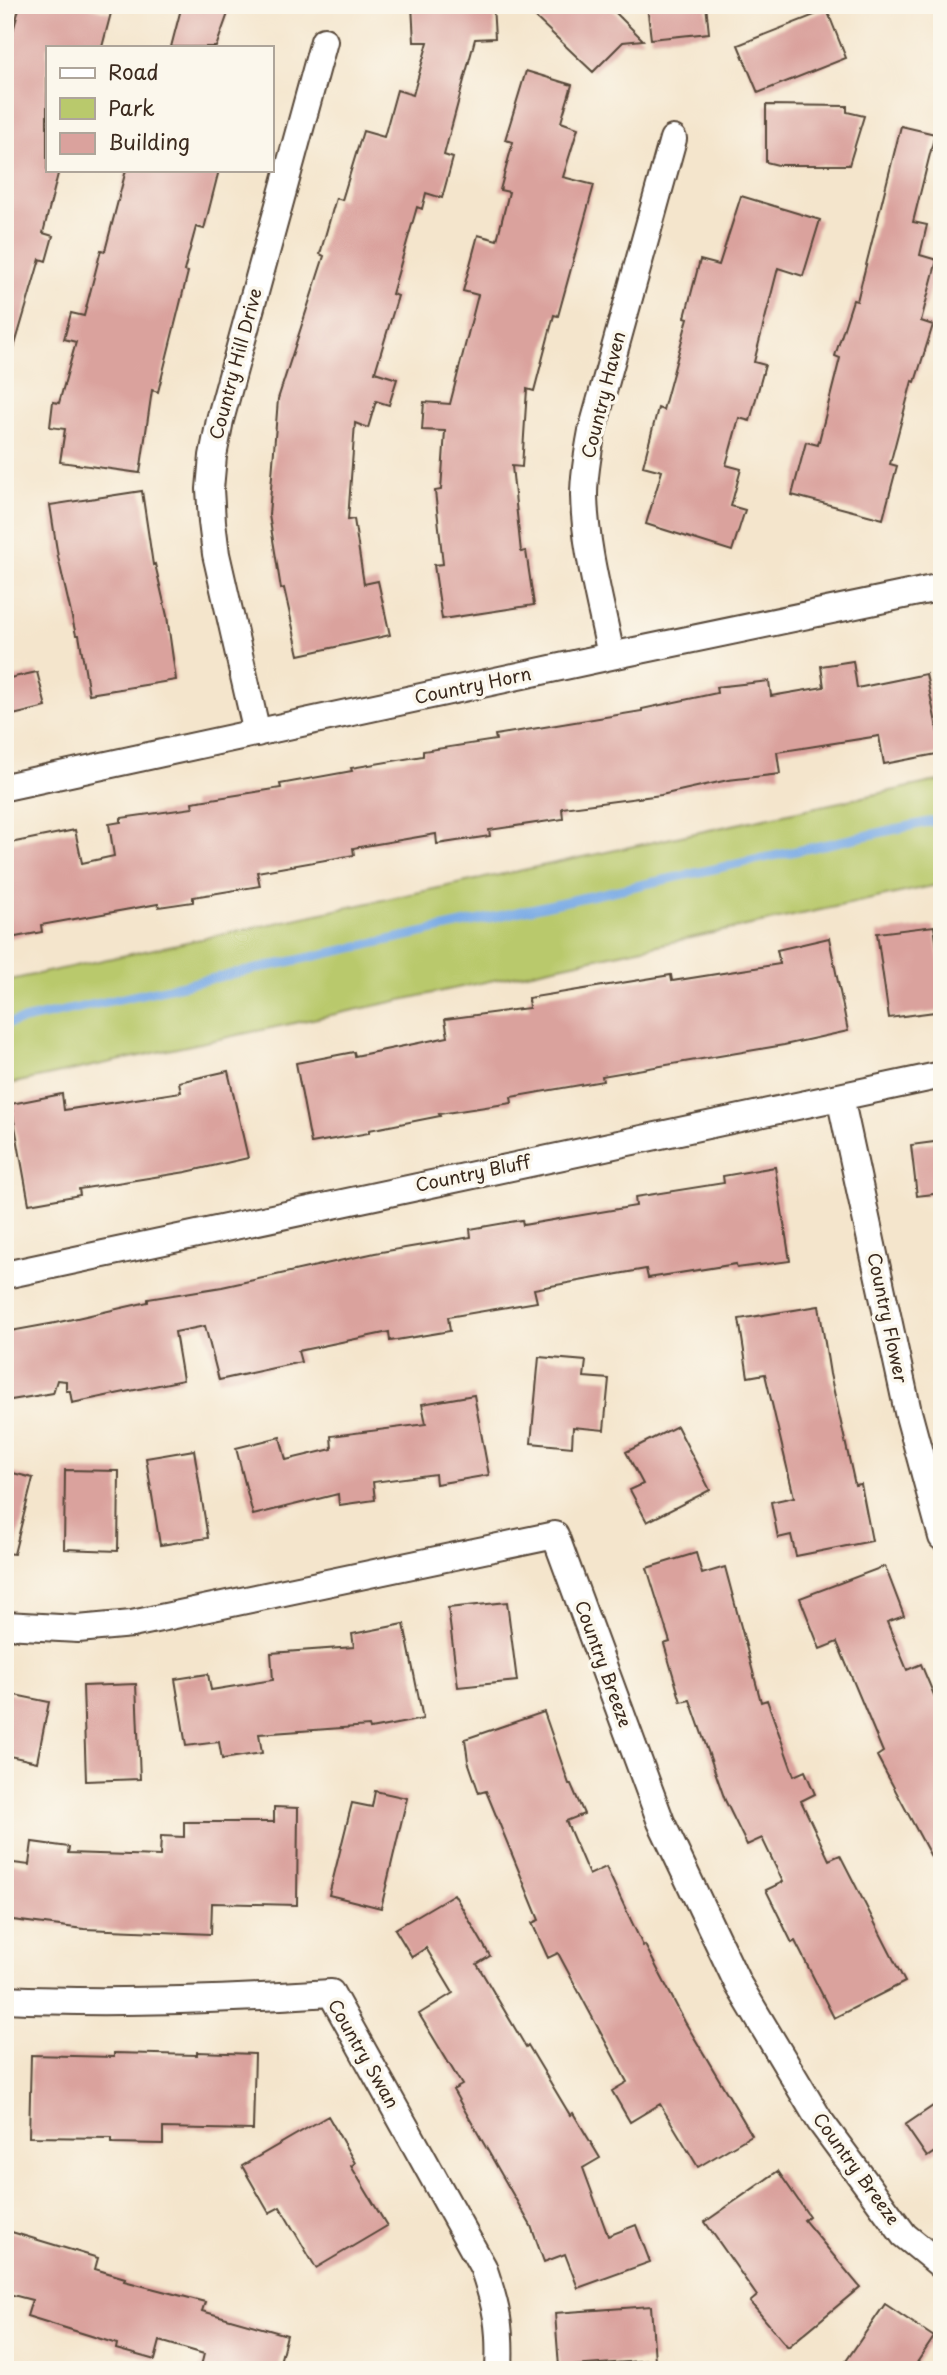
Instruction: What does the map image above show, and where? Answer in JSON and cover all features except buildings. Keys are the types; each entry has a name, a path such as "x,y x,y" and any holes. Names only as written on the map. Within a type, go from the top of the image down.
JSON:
{"street":[{"name":"Country Hill Drive","path":"257,733 216,554 210,489 213,456 220,420 324,41"},
{"name":"Country Haven","path":"611,656 586,525 586,464 592,431 673,139"},
{"name":"Country Horn","path":"5,787 942,587"},
{"name":"Country Bluff","path":"5,1275 942,1075"},
{"name":"Country Flower","path":"840,1097 908,1412 942,1537"},
{"name":"Country Breeze","path":"5,1625 78,1629 132,1624 555,1535 661,1822 738,1984 820,2121 904,2235 942,2266"},
{"name":"Country Swan","path":"5,1999 46,2001 249,1998 331,1993 483,2267 496,2304 500,2336 499,2370"}],"green space":[{"path":"942,780 942,884 5,1085 5,981"}],"waterway":[{"path":"5,1024 942,819"}]}
